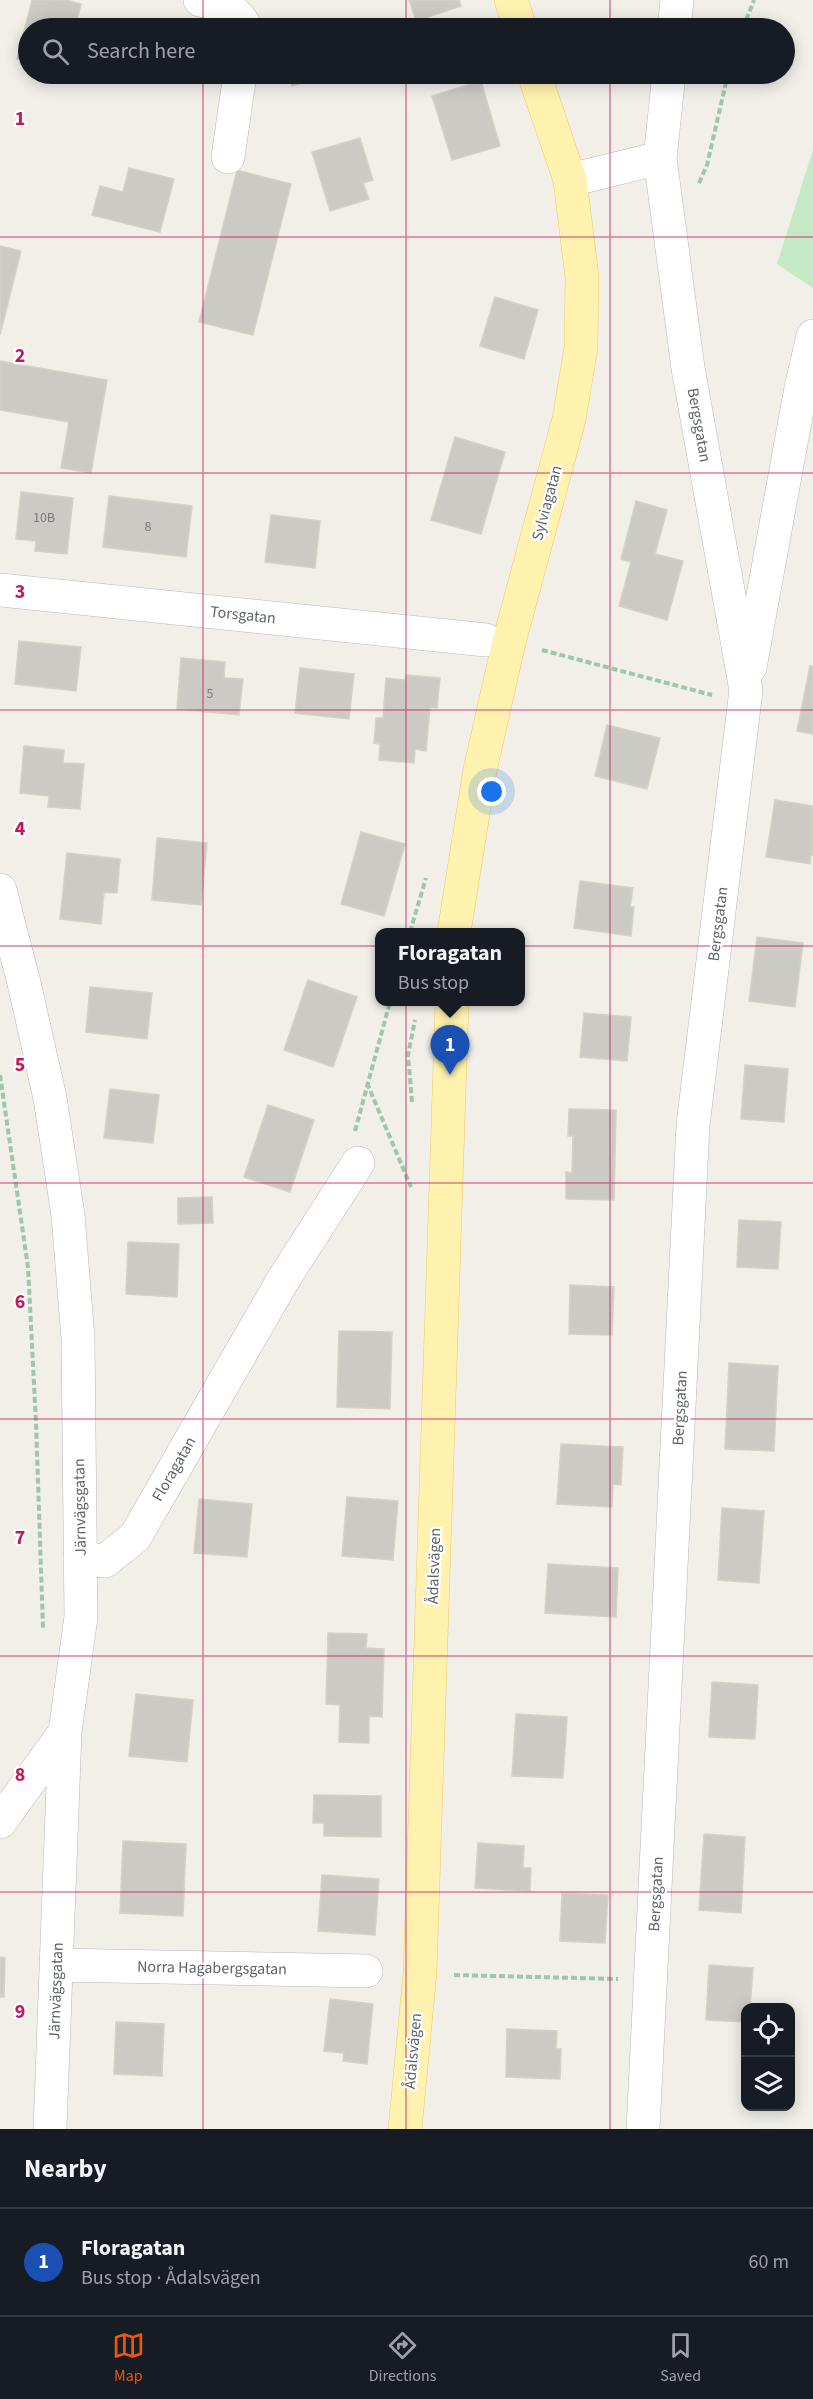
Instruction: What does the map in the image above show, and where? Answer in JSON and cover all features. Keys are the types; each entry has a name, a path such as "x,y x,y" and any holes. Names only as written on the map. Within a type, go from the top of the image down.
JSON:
{"main road":[{"path":"511,0 517,18"},
{"name":"Sylviagatan","path":"455,928 480,770 497,641 569,419 581,348 582,277 570,180 537,84"},
{"name":"Ådalsvägen","path":"405,2129 420,1973 452,1006"}],"street":[{"path":"201,0 220,5 237,13 240,18"},
{"path":"675,18 677,0"},
{"path":"228,157 239,84"},
{"name":"Bergsgatan","path":"668,84 660,158 688,368 746,697"},
{"path":"570,180 660,158"},
{"name":"Bergsgatan","path":"643,2129 693,1125 746,697 801,388 813,336"},
{"name":"Torsgatan","path":"0,590 497,641"},
{"name":"Järnvägsgatan","path":"0,890 24,982 50,1098 68,1215 78,1339 81,1617 65,1732 50,2129"},
{"name":"Floragatan","path":"80,1558 105,1561 135,1538 357,1148"},
{"path":"0,1822 65,1732"},
{"name":"Norra Hagabergsgatan","path":"57,1965 366,1971"}],"path":[{"path":"747,18 754,0"},
{"path":"695,189 707,165 726,84"},
{"path":"497,641 746,697"},
{"path":"357,1148 367,1082 389,1006"},
{"path":"0,1076 28,1267 43,1635"},
{"path":"367,1082 412,1190"},
{"path":"446,1974 627,1979"}],"green space":[{"path":"813,150 813,288 777,264"}],"building":[{"path":"32,0 66,0 81,4 78,18 27,18"},
{"path":"409,0 459,0 461,6 425,18 415,18"},
{"path":"471,84 482,84 500,146 452,160 432,96"},
{"path":"360,138 373,180 363,183 369,199 330,211 312,152"},
{"path":"129,168 174,179 160,232 92,215 100,186 123,192"},
{"path":"237,170 291,184 253,335 199,322"},
{"path":"0,246 21,251 0,335"},
{"path":"495,297 538,310 524,359 480,346"},
{"path":"0,361 107,380 91,473 61,468 69,422 0,410"},
{"path":"455,437 505,452 481,534 431,520"},
{"path":"21,492 73,498 67,554 35,551 36,541 16,539"},
{"path":"109,496 192,506 186,557 103,547"},
{"path":"636,501 667,510 655,554 683,561 667,620 619,606 631,562 621,559"},
{"path":"271,515 320,521 315,568 265,562"},
{"path":"19,641 81,647 76,691 15,684"},
{"path":"181,658 225,662 224,678 243,679 239,715 177,709"},
{"path":"810,666 813,666 813,734 797,731"},
{"path":"300,668 354,674 349,719 295,713"},
{"path":"406,675 440,678 437,708 430,707 426,751 415,749 414,763 379,760 380,744 374,743 376,718 383,718 386,678 405,680"},
{"path":"607,725 660,738 647,789 595,776"},
{"path":"24,746 64,750 63,763 84,764 80,809 48,807 49,796 20,793"},
{"path":"775,800 813,806 813,855 811,855 810,864 766,857"},
{"path":"361,832 405,844 384,916 341,904"},
{"path":"157,838 207,843 201,905 152,900"},
{"path":"67,853 120,859 117,893 104,892 101,924 60,919"},
{"path":"580,881 633,888 630,907 634,907 631,936 574,928"},
{"path":"757,937 803,943 795,1007 749,1001"},
{"path":"308,980 357,997 333,1067 284,1050"},
{"path":"90,987 152,993 147,1039 86,1032"},
{"path":"584,1013 631,1017 627,1061 580,1057"},
{"path":"745,1065 788,1069 784,1122 741,1119"},
{"path":"110,1089 159,1095 153,1143 104,1138"},
{"path":"268,1105 314,1120 290,1192 244,1177"},
{"path":"569,1109 616,1110 614,1200 566,1199 566,1172 572,1173 573,1136 568,1136"},
{"path":"212,1197 213,1223 178,1224 178,1198"},
{"path":"739,1220 781,1222 778,1269 737,1267"},
{"path":"128,1242 179,1244 177,1297 126,1294"},
{"path":"570,1285 614,1287 612,1335 569,1334"},
{"path":"339,1331 392,1332 390,1409 337,1407"},
{"path":"729,1363 778,1366 774,1451 725,1449"},
{"path":"561,1444 623,1447 621,1485 613,1484 612,1507 557,1504"},
{"path":"347,1497 398,1501 393,1560 342,1556"},
{"path":"199,1499 252,1504 247,1557 194,1553"},
{"path":"722,1508 764,1511 759,1583 718,1580"},
{"path":"548,1564 618,1568 616,1617 545,1613"},
{"path":"328,1633 367,1634 366,1648 384,1649 382,1717 369,1716 369,1743 339,1742 340,1705 326,1704"},
{"path":"712,1682 758,1685 755,1739 709,1737"},
{"path":"136,1694 193,1700 187,1762 129,1756"},
{"path":"516,1714 567,1717 563,1778 512,1776"},
{"path":"314,1795 381,1796 381,1837 324,1836 324,1823 313,1823"},
{"path":"704,1834 745,1837 741,1913 699,1910"},
{"path":"123,1841 186,1844 183,1916 120,1913"},
{"path":"478,1843 524,1846 523,1868 531,1868 530,1891 475,1888"},
{"path":"322,1875 379,1879 375,1935 318,1931"},
{"path":"562,1893 608,1895 605,1943 560,1941"},
{"path":"0,1957 5,1958 4,1997 0,1997"},
{"path":"709,1965 753,1968 750,2003 741,2003 741,2022 706,2020"},
{"path":"330,1999 373,2004 367,2064 343,2061 344,2053 324,2051"},
{"path":"116,2022 164,2024 162,2076 114,2074"},
{"path":"507,2029 557,2031 556,2049 561,2049 560,2079 506,2077"}],"place":[{"name":"Floragatan","path":"450,1075"}]}
